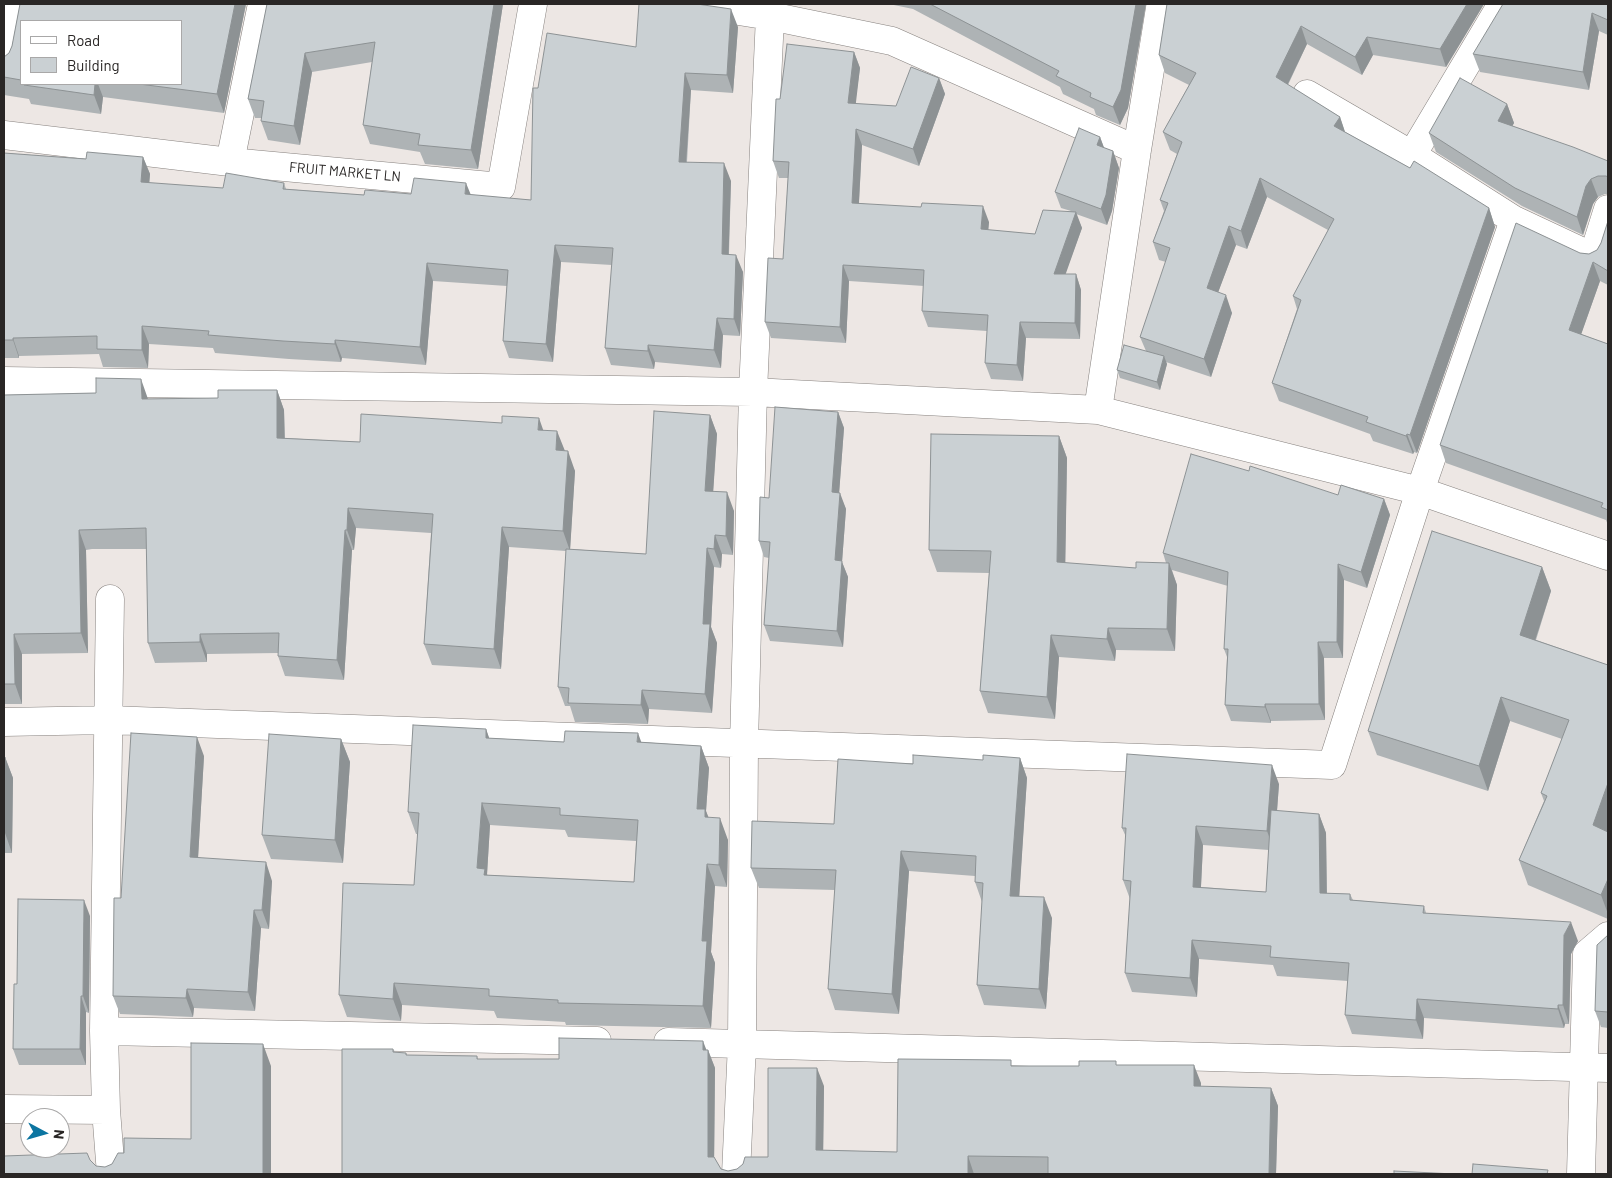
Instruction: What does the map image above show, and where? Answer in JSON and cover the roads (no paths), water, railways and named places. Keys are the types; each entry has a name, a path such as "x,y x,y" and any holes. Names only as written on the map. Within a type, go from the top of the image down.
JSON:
{"street":[{"path":"4,62 14,4"},
{"path":"230,162 262,4"},
{"name":"FRUIT MARKET LN","path":"4,135 230,162 501,187 533,4"},
{"path":"695,4 770,16 892,41 1136,150"},
{"path":"1412,155 1502,4"},
{"path":"1098,410 1136,150 1161,5"},
{"path":"736,1174 742,1044 744,745 752,392 770,16"},
{"path":"1307,94 1412,155 1514,220 1593,257 1608,209"},
{"path":"4,722 109,720 744,745 1332,765 1420,491 1514,220"},
{"path":"4,381 752,392 1098,410 1420,491 1608,556"},
{"path":"110,599 104,1031 106,1110 111,1174"},
{"path":"1581,1174 1596,1068 1586,954 1608,936"},
{"path":"104,1031 742,1044 1596,1068"},
{"path":"4,1109 106,1110"}]}
